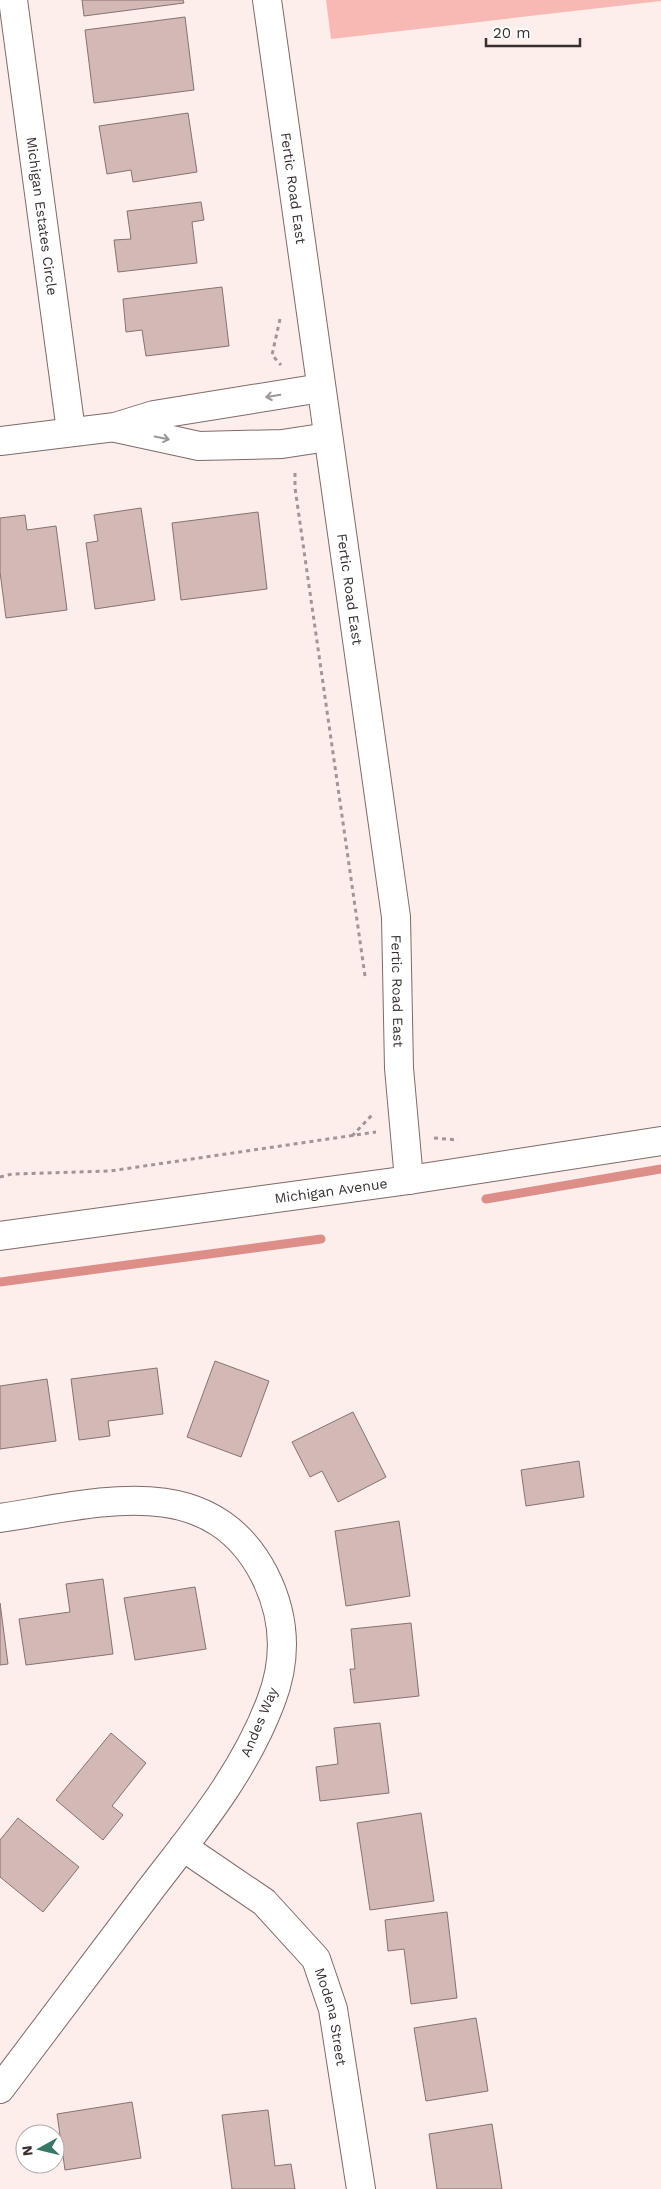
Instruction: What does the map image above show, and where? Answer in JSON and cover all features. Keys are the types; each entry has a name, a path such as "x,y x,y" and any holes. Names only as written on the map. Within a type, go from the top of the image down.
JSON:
{"street":[{"name":"Michigan Estates Circle","path":"13,0 71,432"},
{"name":"Fertic Road East","path":"267,0 396,917 399,1068 409,1180"},
{"path":"0,441 115,427 154,415 321,388"},
{"path":"115,427 199,446 294,442 328,437"},
{"name":"Michigan Avenue","path":"0,1236 409,1180 661,1141"},
{"name":"Andes Way","path":"0,1518 111,1501 138,1499 169,1502 195,1510 219,1522 240,1540 260,1567 274,1593 281,1615 282,1641 280,1668 272,1700 231,1784 0,2089"},
{"name":"Modena Street","path":"183,1847 264,1902 316,1959 333,2009 361,2189"}],"path":[{"path":"281,314 272,355 281,362 290,393"},
{"path":"294,442 295,488 366,980"},
{"path":"352,1136 378,1109"},
{"path":"0,1177 12,1174 110,1171 380,1131 406,1136 463,1141"}],"shaded area":[{"path":"326,0 661,0 661,1 331,39"}],"building":[{"path":"82,0 183,0 184,3 84,16"},
{"path":"185,17 194,90 94,103 85,30"},
{"path":"188,113 197,172 133,182 131,170 107,174 99,126"},
{"path":"201,202 204,220 192,222 197,263 118,272 114,240 131,239 127,211"},
{"path":"222,287 229,346 146,356 142,330 126,332 123,299"},
{"path":"141,508 155,600 95,609 86,543 98,541 94,515"},
{"path":"258,512 267,589 181,600 172,523"},
{"path":"25,515 27,530 56,526 67,610 6,618 0,572 0,518"},
{"path":"215,1361 269,1381 241,1457 187,1437"},
{"path":"157,1368 163,1414 108,1421 110,1436 79,1440 71,1379"},
{"path":"47,1379 56,1441 0,1449 0,1386"},
{"path":"353,1412 386,1477 338,1502 322,1471 310,1477 292,1442"},
{"path":"579,1461 584,1497 526,1506 521,1470"},
{"path":"399,1521 410,1596 346,1606 335,1531"},
{"path":"103,1579 113,1654 26,1665 19,1619 70,1612 66,1584"},
{"path":"195,1587 206,1649 135,1660 124,1598"},
{"path":"0,1603 8,1664 0,1665"},
{"path":"411,1623 419,1696 354,1703 350,1669 355,1669 351,1629"},
{"path":"380,1723 389,1793 320,1801 316,1767 338,1764 334,1728"},
{"path":"111,1733 146,1763 112,1806 123,1815 103,1840 56,1800"},
{"path":"421,1813 434,1901 370,1910 357,1823"},
{"path":"18,1818 79,1867 43,1912 0,1877 0,1840"},
{"path":"447,1912 457,1998 411,2004 404,1949 388,1951 385,1920"},
{"path":"476,2018 488,2091 426,2101 414,2028"},
{"path":"132,2102 141,2158 65,2170 65,2124 58,2124 57,2114"},
{"path":"268,2110 275,2166 291,2164 295,2189 232,2189 222,2115"},
{"path":"492,2124 502,2189 437,2189 429,2134"}],"waterway":[{"path":"486,1199 661,1169"},
{"path":"0,1282 321,1239"}]}
